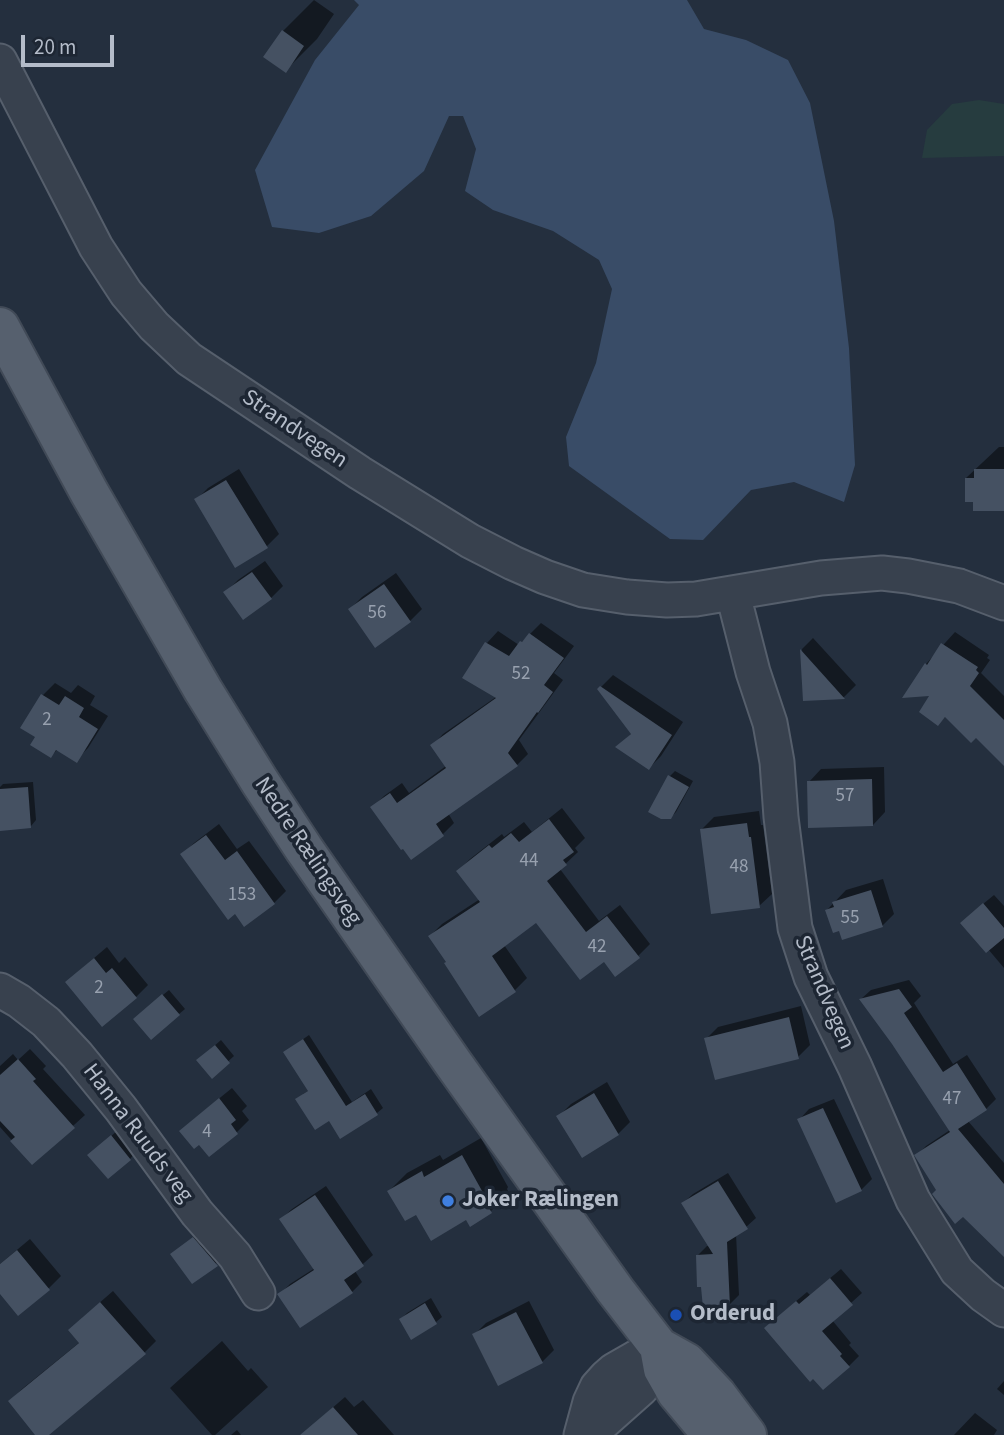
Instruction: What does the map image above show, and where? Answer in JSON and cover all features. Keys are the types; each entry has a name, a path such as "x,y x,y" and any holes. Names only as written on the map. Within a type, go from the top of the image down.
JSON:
{"main road":[{"name":"Nedre Rælingsveg","path":"0,327 116,540 203,690 260,782 352,920 577,1239 659,1348 686,1362 717,1395 747,1435"},
{"name":"Nedre Rælingsveg","path":"659,1348 663,1369 676,1392 712,1435"}],"street":[{"name":"Strandvegen","path":"0,61 83,225 110,271 140,311 170,343 189,359 360,473 470,541 545,577 583,590 627,597 696,599 821,578 883,573 959,586 1004,603"},
{"name":"Strandvegen","path":"733,594 753,672 770,723 777,762 795,928 811,977 855,1067 913,1200 957,1271 1004,1310"},
{"name":"Hanna Ruuds veg","path":"0,990 46,1022 77,1055 121,1109 197,1213 234,1256 258,1293"},
{"path":"581,1435 597,1387 614,1370 659,1348"},
{"path":"589,1435 641,1389 659,1348"}],"green space":[{"path":"979,100 1004,104 1004,156 922,158 927,130 952,104"}],"water":[{"path":"354,0 687,0 704,29 746,40 788,60 810,103 834,221 849,348 855,465 844,502 794,482 751,490 703,540 670,539 569,466 566,437 596,363 612,289 599,260 553,231 493,210 465,191 476,149 463,116 449,116 424,171 371,216 319,233 272,227 255,170 315,60 359,5"}],"building":[{"path":"282,30 304,46 286,73 263,57"},
{"path":"974,469 1004,469 1004,511 973,511 973,502 965,502 965,478 974,478"},
{"path":"226,480 268,548 235,568 194,499"},
{"path":"252,572 272,599 243,620 223,592"},
{"path":"384,584 411,622 375,648 348,609"},
{"path":"529,633 564,658 544,685 553,692 508,753 518,766 436,824 444,836 411,860 370,807 390,793 397,803 446,768 430,745 496,698 462,678 485,642 509,656"},
{"path":"941,643 978,667 976,670 979,673 970,686 1004,720 1004,766 976,738 971,743 945,717 938,726 919,712 929,696 902,698"},
{"path":"800,649 845,699 803,701"},
{"path":"600,686 672,735 649,770 615,747 631,734 597,689"},
{"path":"41,694 59,705 65,696 84,708 79,717 98,729 77,763 56,750 51,758 30,745 35,737 20,728"},
{"path":"668,775 689,787 671,819 661,819 648,812"},
{"path":"872,779 873,826 808,828 807,781"},
{"path":"28,787 31,828 0,831 0,789"},
{"path":"549,819 574,852 563,860 567,865 547,881 586,932 607,916 640,958 615,977 604,962 580,980 536,923 492,956 516,992 479,1017 428,936 480,902 456,871 489,845 492,848 511,833 519,842"},
{"path":"747,823 760,908 711,914 700,829"},
{"path":"206,835 225,860 237,851 275,904 244,927 235,914 228,920 180,854"},
{"path":"871,890 883,927 842,940 839,931 833,933 825,910 834,907 832,902"},
{"path":"983,903 1004,928 1004,938 986,953 960,923"},
{"path":"94,958 106,973 112,968 137,998 102,1027 65,982"},
{"path":"899,989 912,1007 904,1013 943,1072 957,1063 987,1110 958,1129 1004,1184 1004,1257 963,1217 955,1224 932,1194 936,1190 914,1155 950,1132 859,999"},
{"path":"162,994 180,1015 151,1040 133,1019"},
{"path":"789,1017 799,1059 715,1080 704,1038"},
{"path":"303,1039 346,1106 365,1094 378,1115 340,1139 329,1121 315,1130 295,1099 308,1091 283,1052"},
{"path":"215,1045 230,1063 212,1079 196,1060"},
{"path":"18,1059 36,1079 33,1081 75,1128 32,1165 10,1141 15,1137 0,1121 0,1075"},
{"path":"594,1093 619,1135 582,1158 556,1116"},
{"path":"219,1098 236,1120 231,1124 238,1134 209,1157 199,1145 194,1149 179,1131"},
{"path":"823,1108 862,1191 836,1203 797,1119"},
{"path":"111,1135 131,1160 108,1179 87,1155"},
{"path":"462,1155 492,1213 470,1227 466,1220 431,1241 416,1215 405,1221 387,1191 422,1171 424,1177"},
{"path":"718,1181 748,1229 727,1242 730,1307 703,1308 701,1287 697,1287 696,1255 713,1254 681,1203"},
{"path":"315,1195 364,1266 344,1280 353,1293 300,1328 277,1294 314,1270 279,1219"},
{"path":"193,1237 218,1266 192,1284 170,1254"},
{"path":"17,1250 50,1290 18,1316 0,1294 0,1264"},
{"path":"830,1278 853,1305 822,1331 850,1367 823,1390 813,1379 810,1382 764,1328 796,1301 799,1304"},
{"path":"100,1302 146,1354 49,1435 35,1435 8,1401 79,1343 68,1330"},
{"path":"425,1303 437,1324 411,1340 399,1319"},
{"path":"516,1312 543,1363 498,1386 472,1334"},
{"path":"333,1407 358,1435 300,1435"}],"place":[{"name":"Joker Rælingen","path":"448,1201"},
{"name":"Orderud","path":"676,1315"}]}
